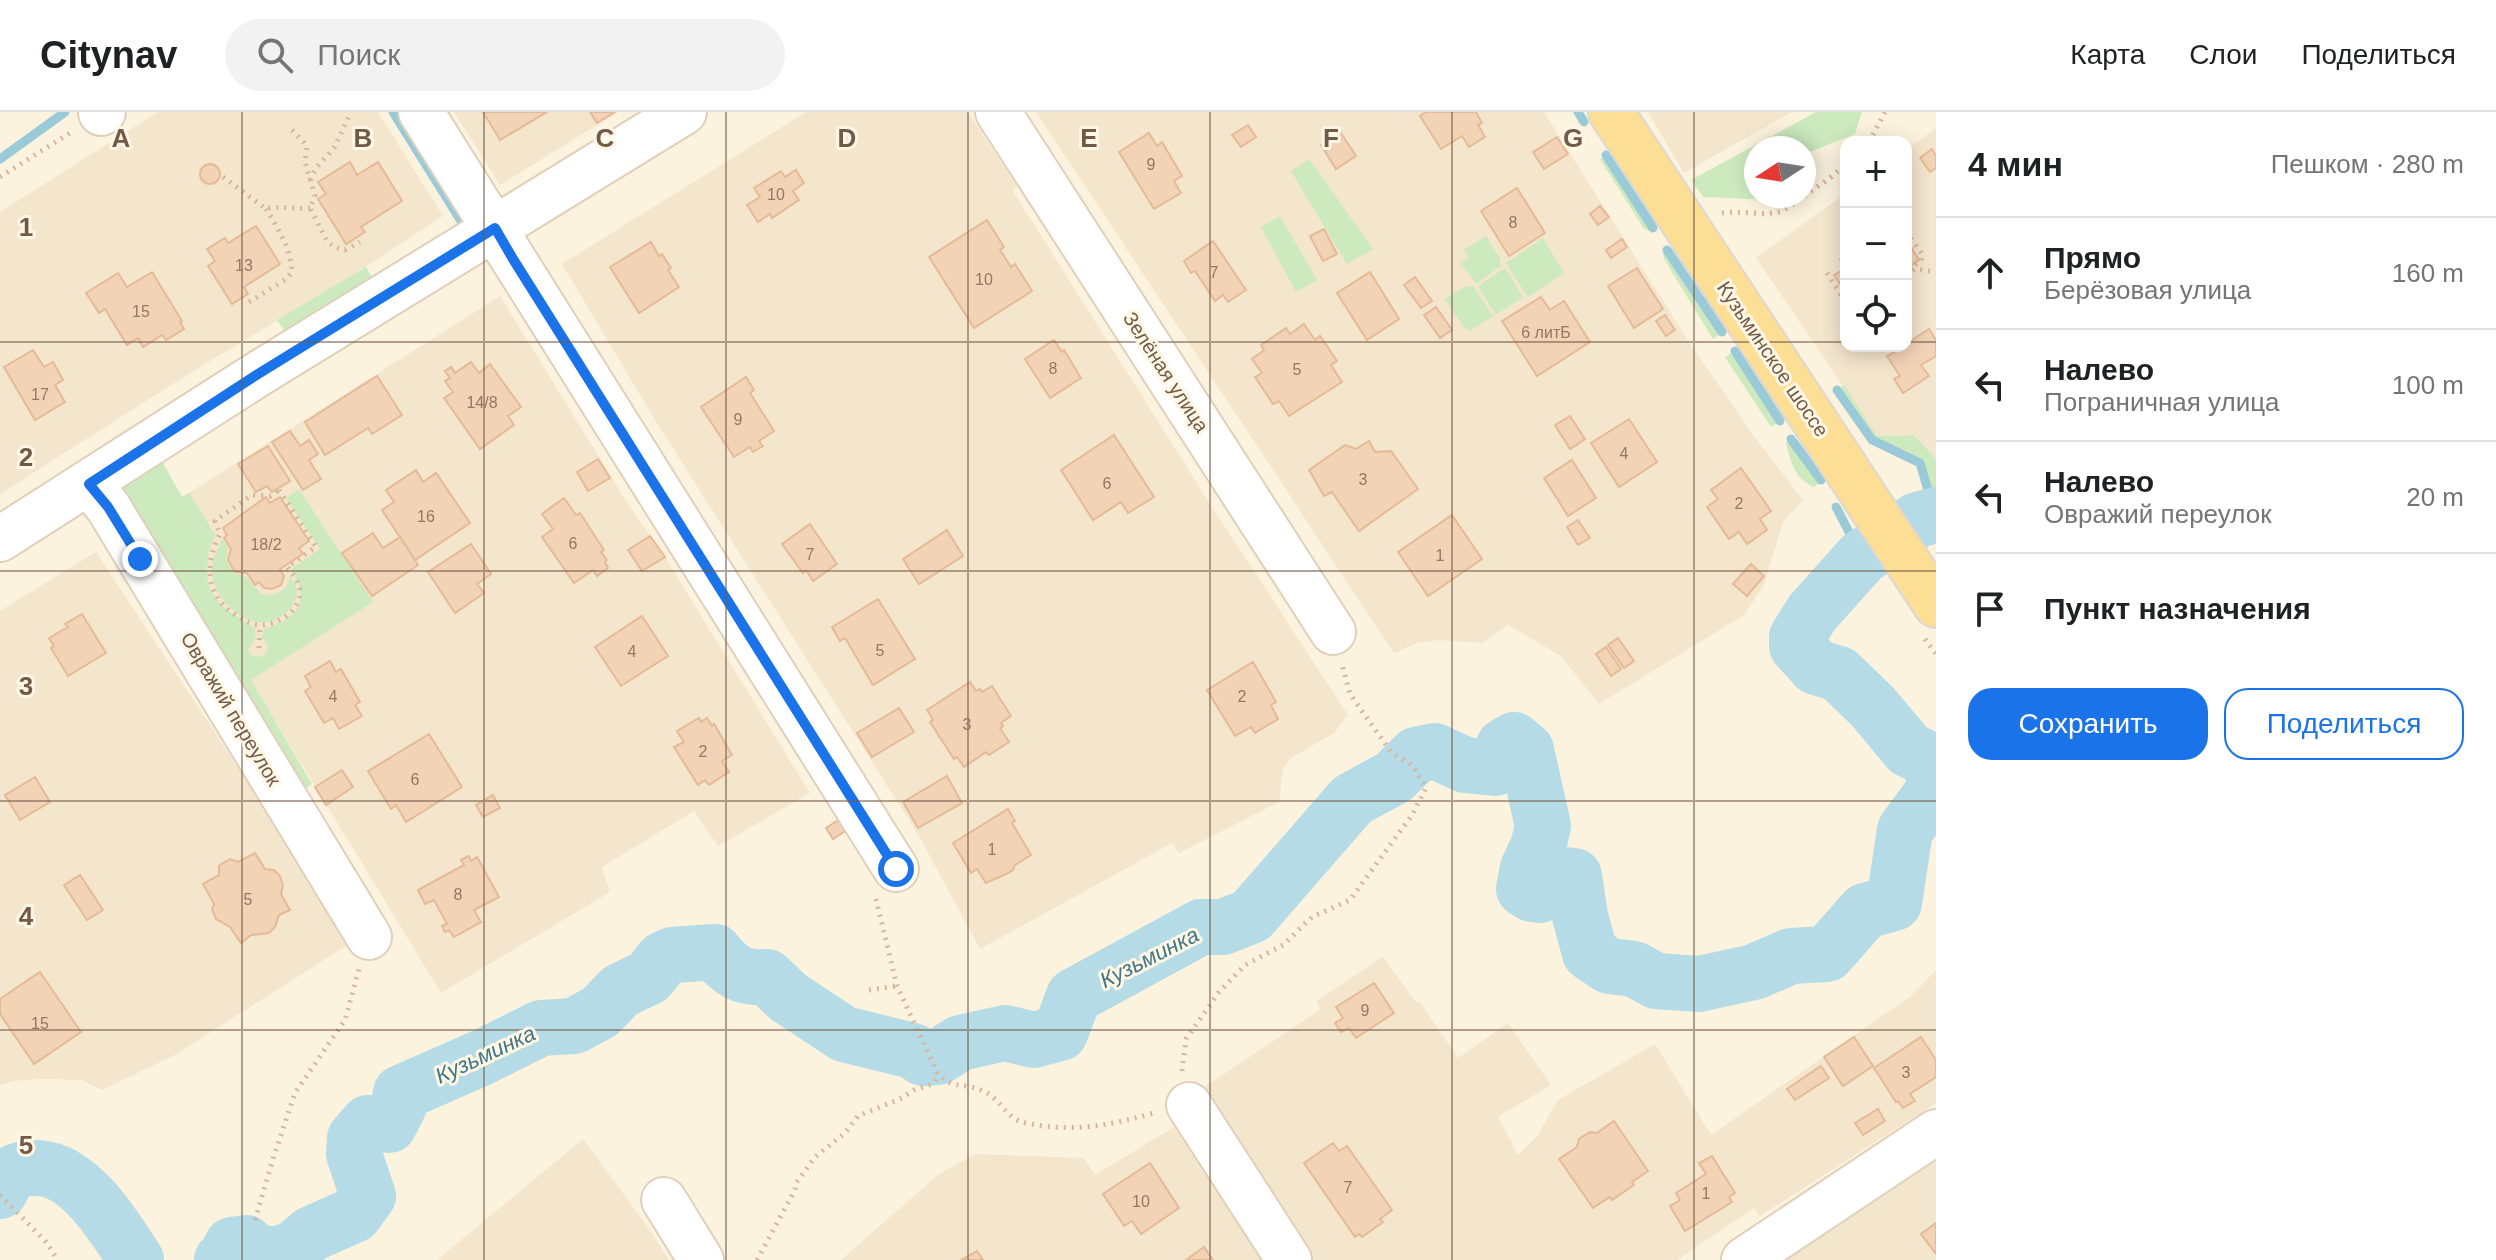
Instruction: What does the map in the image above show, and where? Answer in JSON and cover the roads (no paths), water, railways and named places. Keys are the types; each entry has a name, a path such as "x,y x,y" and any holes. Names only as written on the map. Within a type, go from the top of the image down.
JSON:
{"main road":[{"name":"Кузьминское шоссе","path":"1611,112 1931,597"}],"street":[{"path":"421,112 896,869"},
{"path":"0,539 258,374 684,112"},
{"name":"Зелёная улица","path":"998,112 1333,632"},
{"name":"Овражий переулок","path":"89,484 108,507 369,937"},
{"path":"1189,1105 1289,1260"},
{"path":"1744,1260 1936,1132"},
{"path":"664,1200 701,1260"}],"waterway":[{"path":"0,159 65,112"},
{"path":"393,112 463,224"},
{"path":"1578,112 1584,122"},
{"path":"1606,155 1653,228"},
{"path":"1667,250 1722,332"},
{"path":"1735,351 1780,421"},
{"path":"1837,390 1872,440 1920,463 1930,497 1928,517"},
{"path":"1791,439 1821,480"},
{"path":"1836,507 1862,557"},
{"name":"Кузьминка","path":"1936,515 1917,520 1862,557 1812,613 1797,637 1797,646 1816,667 1839,674 1873,707 1909,750 1928,759 1936,784"},
{"name":"Кузьминка","path":"222,1260 232,1245 246,1243 254,1252 277,1255 295,1248 311,1234 354,1215 368,1196 354,1154 355,1138 368,1123 389,1125 398,1108 401,1093 541,1028 574,1026 600,1012 620,991 649,977 663,959 672,955 715,952 737,972 750,977 767,977 788,997 844,1034 913,1051 923,1058 938,1057 960,1043 1005,1033 1034,1040 1060,1033 1074,996 1201,927 1223,927 1251,916 1352,800 1394,777 1416,755 1435,751 1465,765 1495,768 1504,746 1514,740 1526,750 1543,826 1524,889 1540,895 1565,875 1574,876 1590,953 1609,966 1634,969 1656,981 1699,984 1754,972 1791,956 1827,954 1865,911 1894,903 1905,830 1936,788"},
{"name":"Кузьминка","path":"0,1191 17,1171 40,1168 55,1172 83,1190 96,1204 136,1260"}]}
